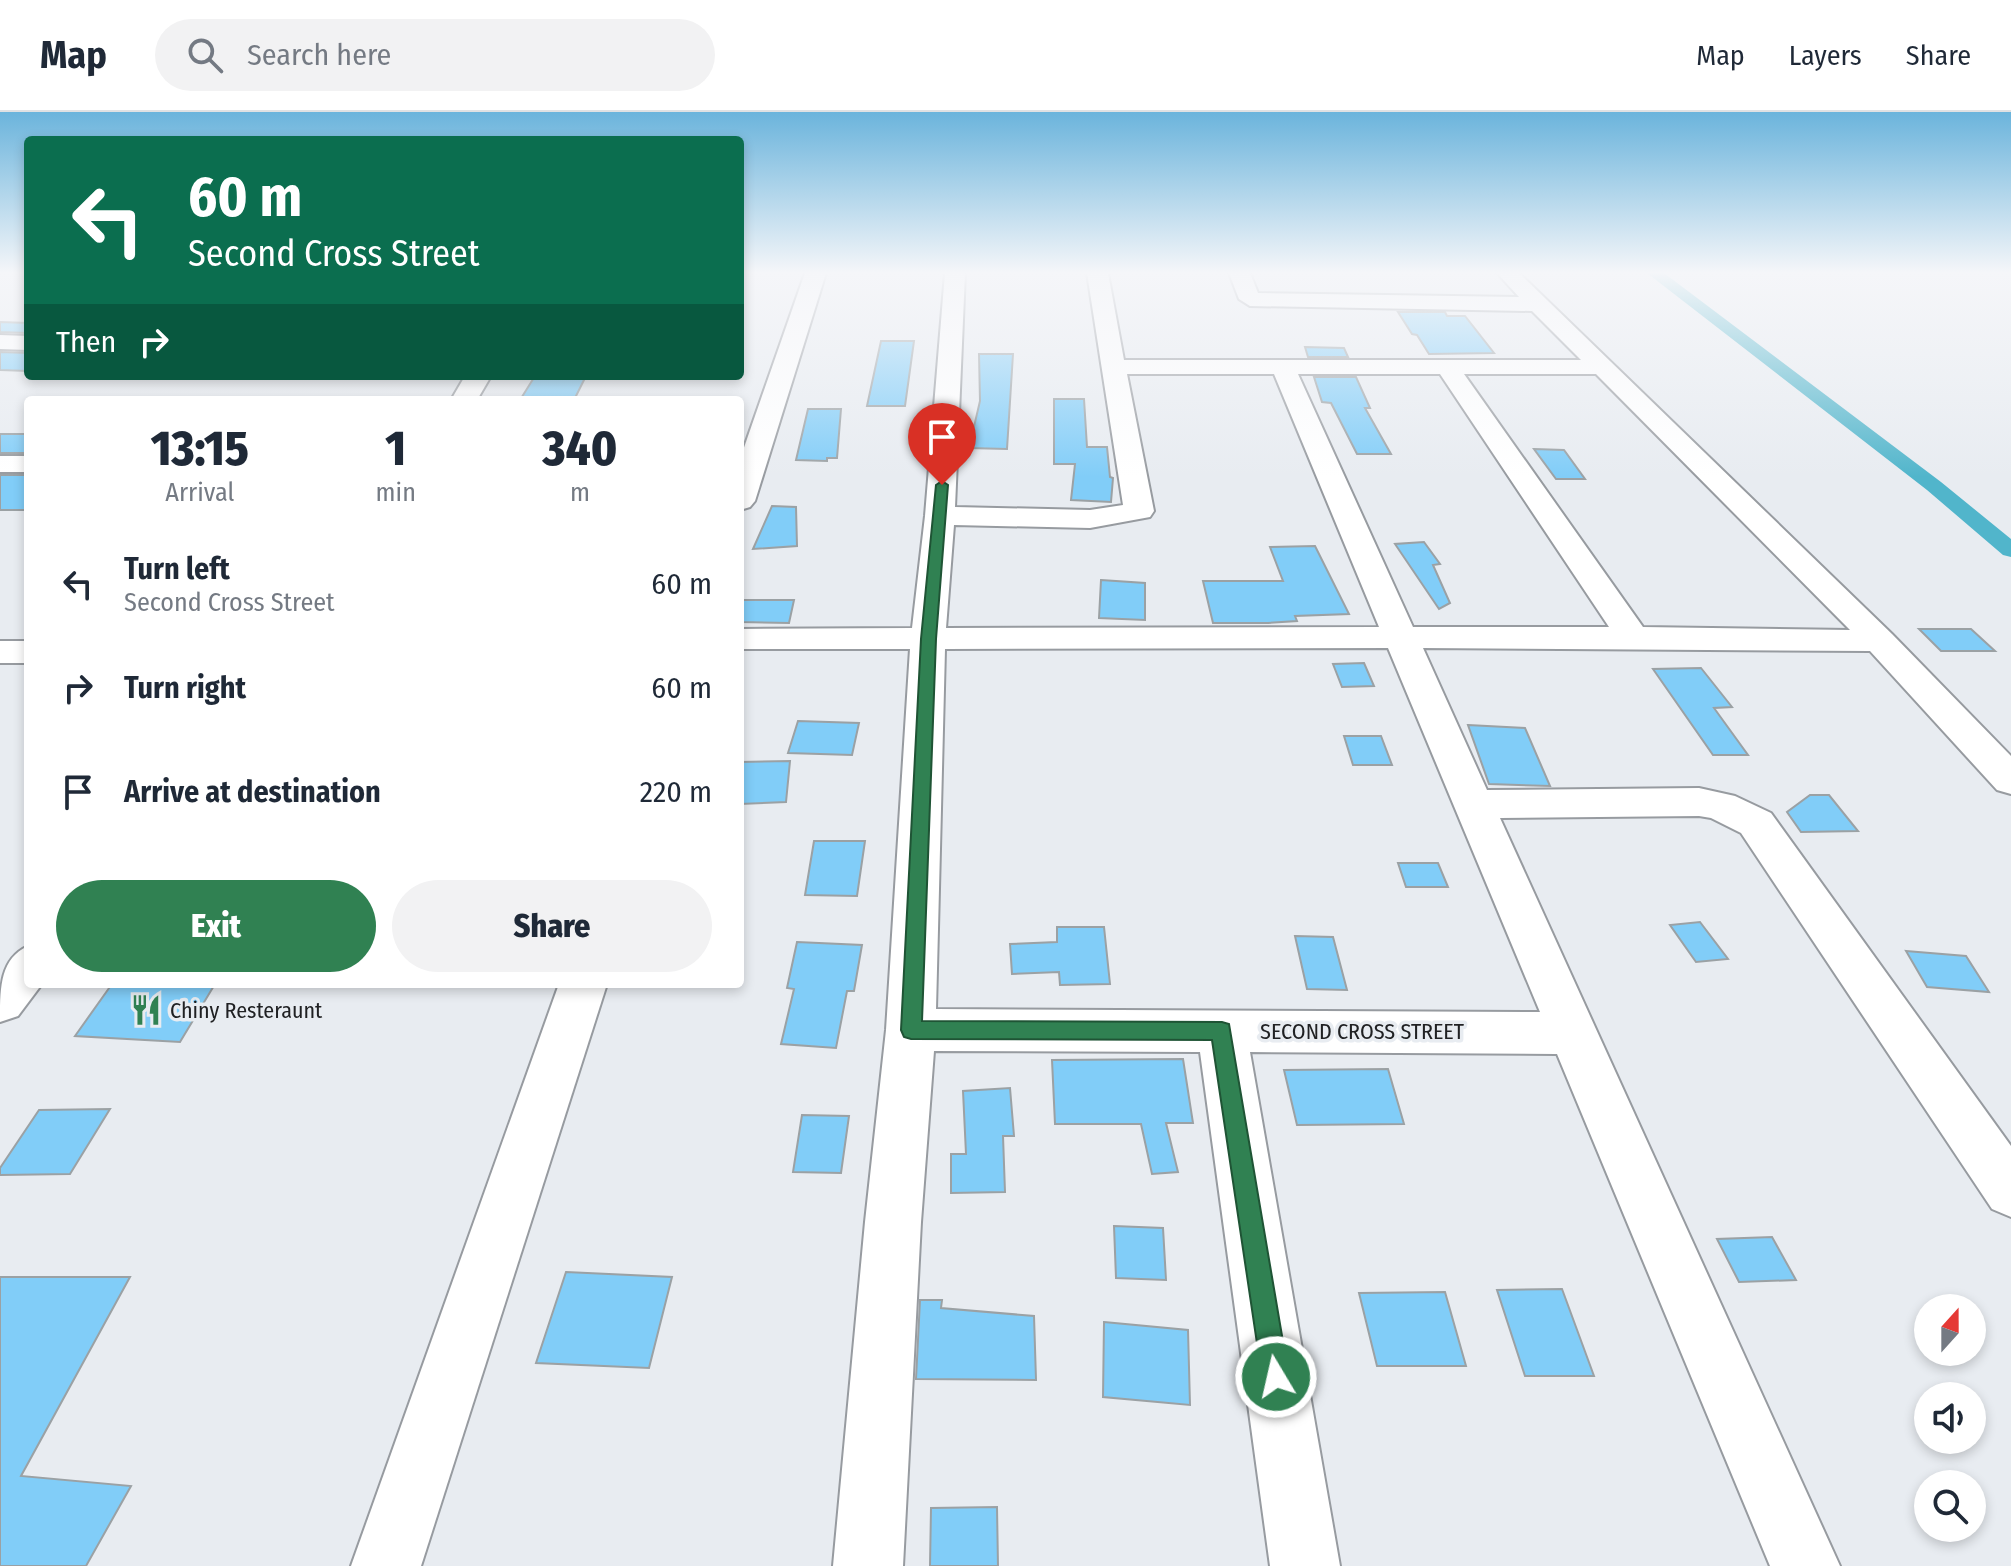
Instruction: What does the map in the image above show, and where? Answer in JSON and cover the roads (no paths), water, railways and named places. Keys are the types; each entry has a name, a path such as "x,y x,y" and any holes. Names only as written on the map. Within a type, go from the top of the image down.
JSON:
{"street":[{"path":"744,489 793,341"},
{"path":"868,1566 893,1222 911,1030 928,639 940,516 951,341"},
{"path":"940,516 1090,519 1139,511 1110,341"},
{"path":"1575,341 1880,641 2011,780"},
{"path":"0,342 24,343"},
{"path":"1282,365 1805,1566"},
{"path":"1115,367 1602,367"},
{"path":"1447,367 1633,637"},
{"path":"0,464 24,464"},
{"path":"744,639 1633,637 1880,641"},
{"path":"0,652 24,652"},
{"path":"1473,804 1699,802 1721,806 1756,823 2011,1191"},
{"path":"386,1566 582,988"},
{"name":"SECOND CROSS STREET","path":"911,1030 1572,1033"},
{"path":"1222,1031 1305,1566"}],"waterway":[{"path":"1743,341 1934,486 2011,550"}],"place":[{"name":"Chiny Resteraunt","path":"146,1010"}]}
